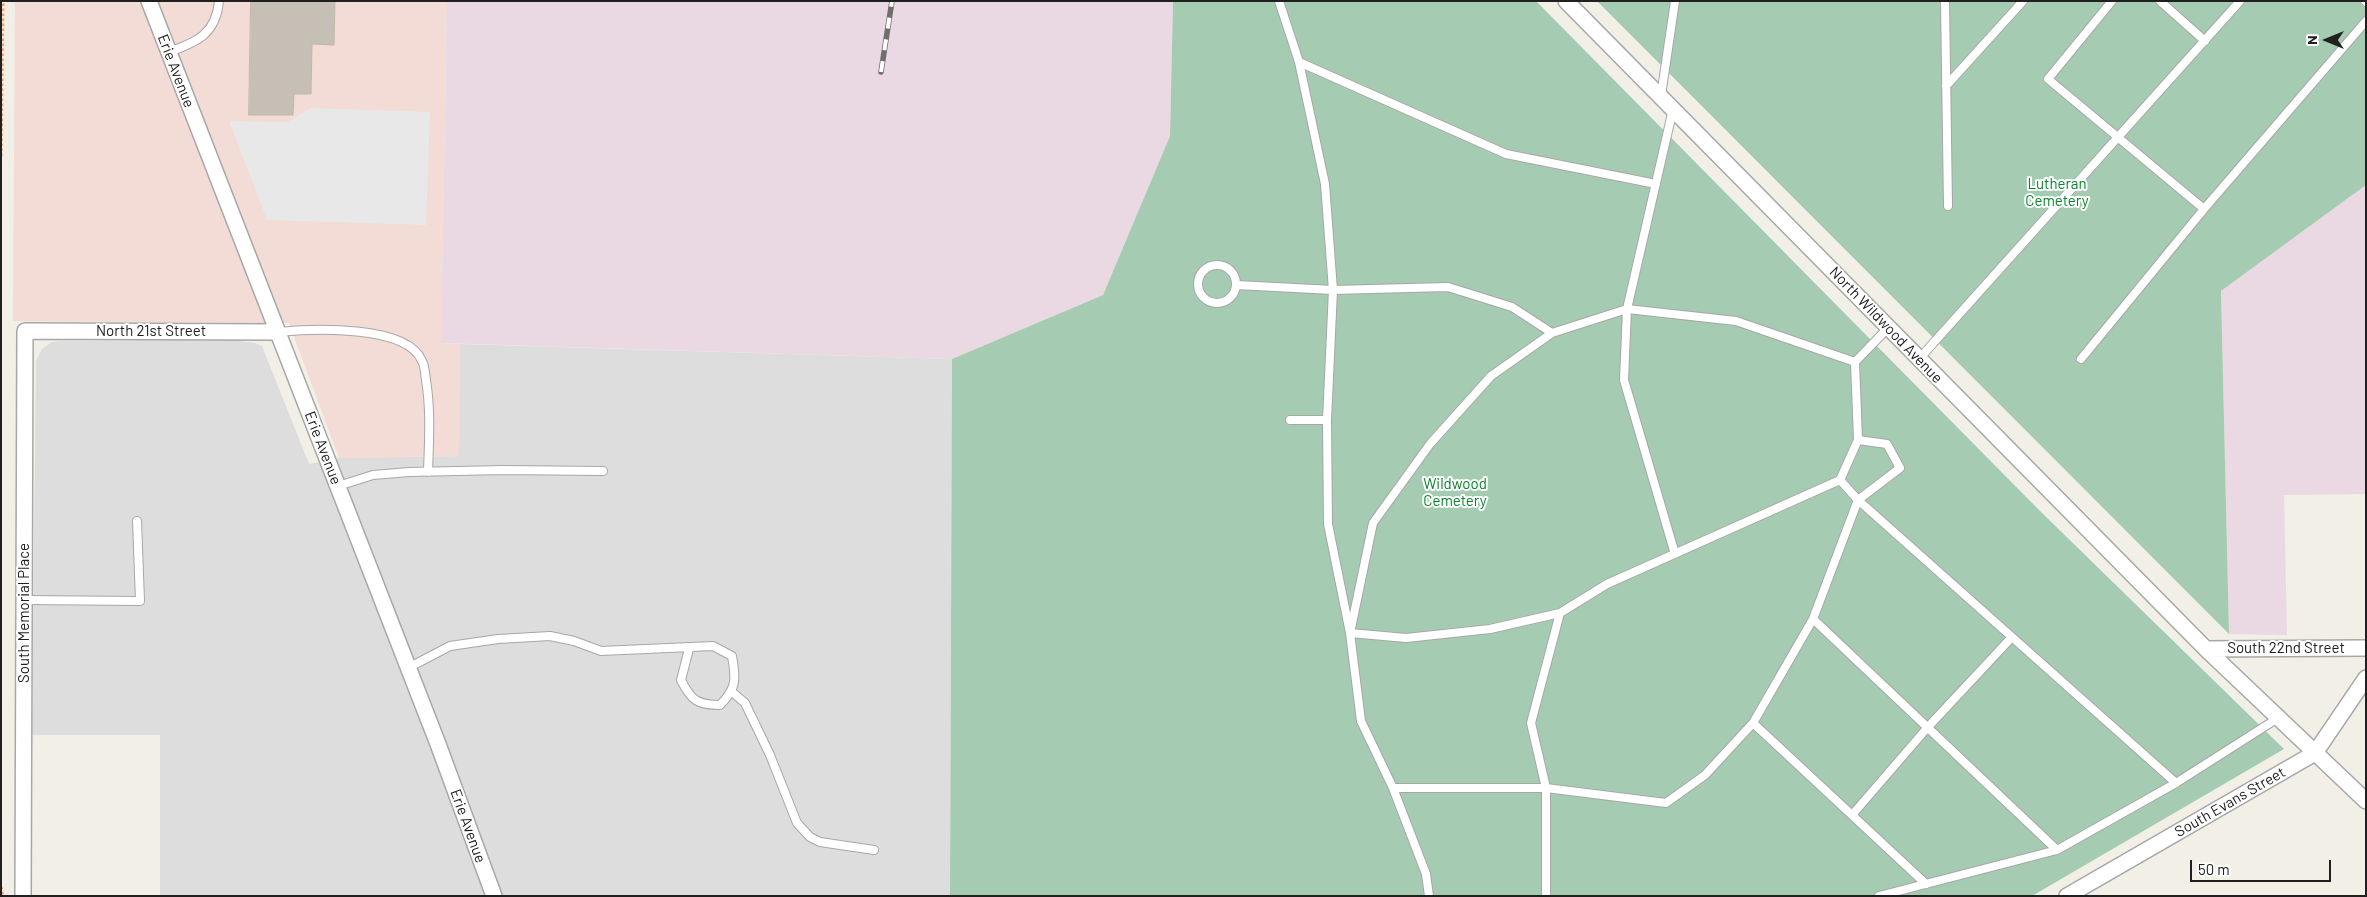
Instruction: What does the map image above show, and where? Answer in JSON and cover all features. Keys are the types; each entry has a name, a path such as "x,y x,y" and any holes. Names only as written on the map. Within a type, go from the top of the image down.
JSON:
{"street":[{"name":"Erie Avenue","path":"149,1 338,486 494,896"},
{"name":"North Wildwood Avenue","path":"1566,1 1919,360 2206,648 2366,801"},
{"name":"North 21st Street","path":"24,331 278,332"},
{"name":"South Memorial Place","path":"23,896 24,331"},
{"name":"South 22nd Street","path":"2206,648 2366,648"},
{"name":"South Evans Street","path":"2067,896 2315,753 2366,678"}],"lane":[{"path":"169,52 197,42 210,28 218,12 219,1"},
{"path":"1279,1 1299,62 1325,184 1333,290 1327,420 1328,524 1350,634 1361,721 1393,788 1426,874 1429,896"},
{"path":"1660,96 1674,1"},
{"path":"1945,1 1948,206"},
{"path":"1946,86 2023,1"},
{"path":"2112,1 2048,79 2204,209"},
{"path":"2160,1 2205,40"},
{"path":"1919,360 2240,1"},
{"path":"2081,359 2204,209 2366,22"},
{"path":"1299,62 1506,154 1656,184"},
{"path":"1673,109 1627,309 1624,380 1675,554"},
{"path":"1217,265 1223,266 1233,273 1237,285 1232,297 1221,303 1209,302 1204,298 1198,286 1205,270 1217,265"},
{"path":"1237,285 1333,290 1448,287 1512,307 1552,334"},
{"path":"1350,634 1373,523 1430,444 1491,376 1552,334 1627,309 1736,321 1855,362"},
{"path":"1350,634 1406,638 1490,629 1560,614 1607,584 1840,480 1858,440 1855,362 1888,328"},
{"path":"278,332 312,329 336,330 382,335 405,344 422,360 430,404 428,472"},
{"path":"1290,420 1327,420"},
{"path":"1393,788 1546,788 1666,803 1706,775 1753,722 1813,619 1858,500 1900,468 1887,444 1858,440"},
{"path":"338,486 373,475 428,472 603,471"},
{"path":"1840,480 1858,500 2176,783"},
{"path":"24,600 140,601 137,521"},
{"path":"1546,896 1546,788 1531,722 1560,614"},
{"path":"1813,619 2057,850"},
{"path":"408,668 450,646 498,639 550,636 574,641 601,651 713,646 732,656 735,671 732,692 720,705 703,705 688,695 681,680 688,648"},
{"path":"1852,816 1928,727 2012,637"},
{"path":"732,692 745,703 770,755 797,823 810,837 820,842 874,850"},
{"path":"1879,896 2057,850 2176,783 2278,718"},
{"path":"1753,722 1926,884"}],"path":[{"path":"1,156 3,1"},
{"path":"1,887 2,896"}],"shaded area":[{"path":"15,1 447,1 441,343 460,344 459,456 339,458 289,323 13,321"},
{"path":"447,1 1173,1 1170,136 1103,295 952,359 441,343"},
{"path":"311,108 430,112 426,225 267,220 229,121 288,122"},
{"path":"2366,185 2366,494 2284,495 2287,635 2229,634 2221,291"},
{"path":"232,340 255,343 262,346 309,464 339,458 458,456 460,344 952,359 950,896 160,896 160,735 32,735 36,361 42,349 50,343 59,341"}],"green space":[{"name":"Wildwood Cemetery","path":"1173,1 1536,1 2039,510 2284,749 2032,896 950,896 952,359 1103,295 1170,136"},
{"name":"Lutheran Cemetery","path":"1597,1 2366,1 2366,185 2221,291 2229,634"}],"building":[{"path":"251,1 335,1 334,45 312,44 311,94 294,94 293,115 249,115"}],"railway":[{"path":"881,72 892,1"}]}
